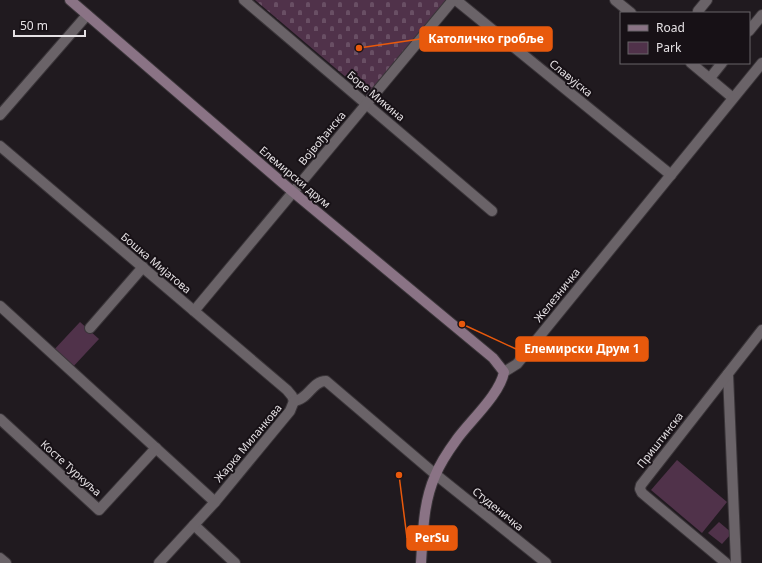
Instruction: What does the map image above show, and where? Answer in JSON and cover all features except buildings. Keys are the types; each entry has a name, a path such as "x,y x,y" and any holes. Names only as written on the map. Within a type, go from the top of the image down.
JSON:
{"street":[{"name":"Боре Микина","path":"244,0 492,211"},
{"name":"Војвођанска","path":"194,311 453,0"},
{"name":"Славујска","path":"456,0 671,175"},
{"path":"615,0 630,12"},
{"path":"698,11 707,0"},
{"name":"Елемирски друм","path":"72,1 293,192 493,358 504,372"},
{"path":"0,116 87,15"},
{"path":"750,30 762,15"},
{"name":"Железничка","path":"421,563 423,525 426,504 435,474 458,438 499,386 504,372 517,364 762,63"},
{"path":"692,64 733,98"},
{"path":"710,78 721,64"},
{"name":"Бошка Мијатова","path":"0,146 287,390 294,401"},
{"path":"90,328 143,267"},
{"path":"0,306 215,502"},
{"name":"Приштинска","path":"726,563 642,493 640,489 643,481 762,330"},
{"path":"728,374 736,563"},
{"name":"Жарка Миланкова","path":"159,563 215,502 290,411 294,401 302,400 319,383 326,381 435,474"},
{"name":"Косте Туркуља","path":"0,420 99,510 156,448"},
{"name":"Студеничка","path":"435,474 546,563"},
{"path":"194,525 235,563"},
{"path":"0,558 6,563"}],"green space":[{"path":"255,0 446,0 367,95"},
{"path":"80,322 99,339 70,370 51,353"},
{"path":"677,460 727,502 702,533 651,490"},
{"path":"719,522 732,533 722,544 708,533"}],"place":[{"name":"Католичко гробље","path":"359,48"},
{"name":"Елемирски Друм 1","path":"462,324"},
{"name":"PerSu","path":"399,475"}]}
